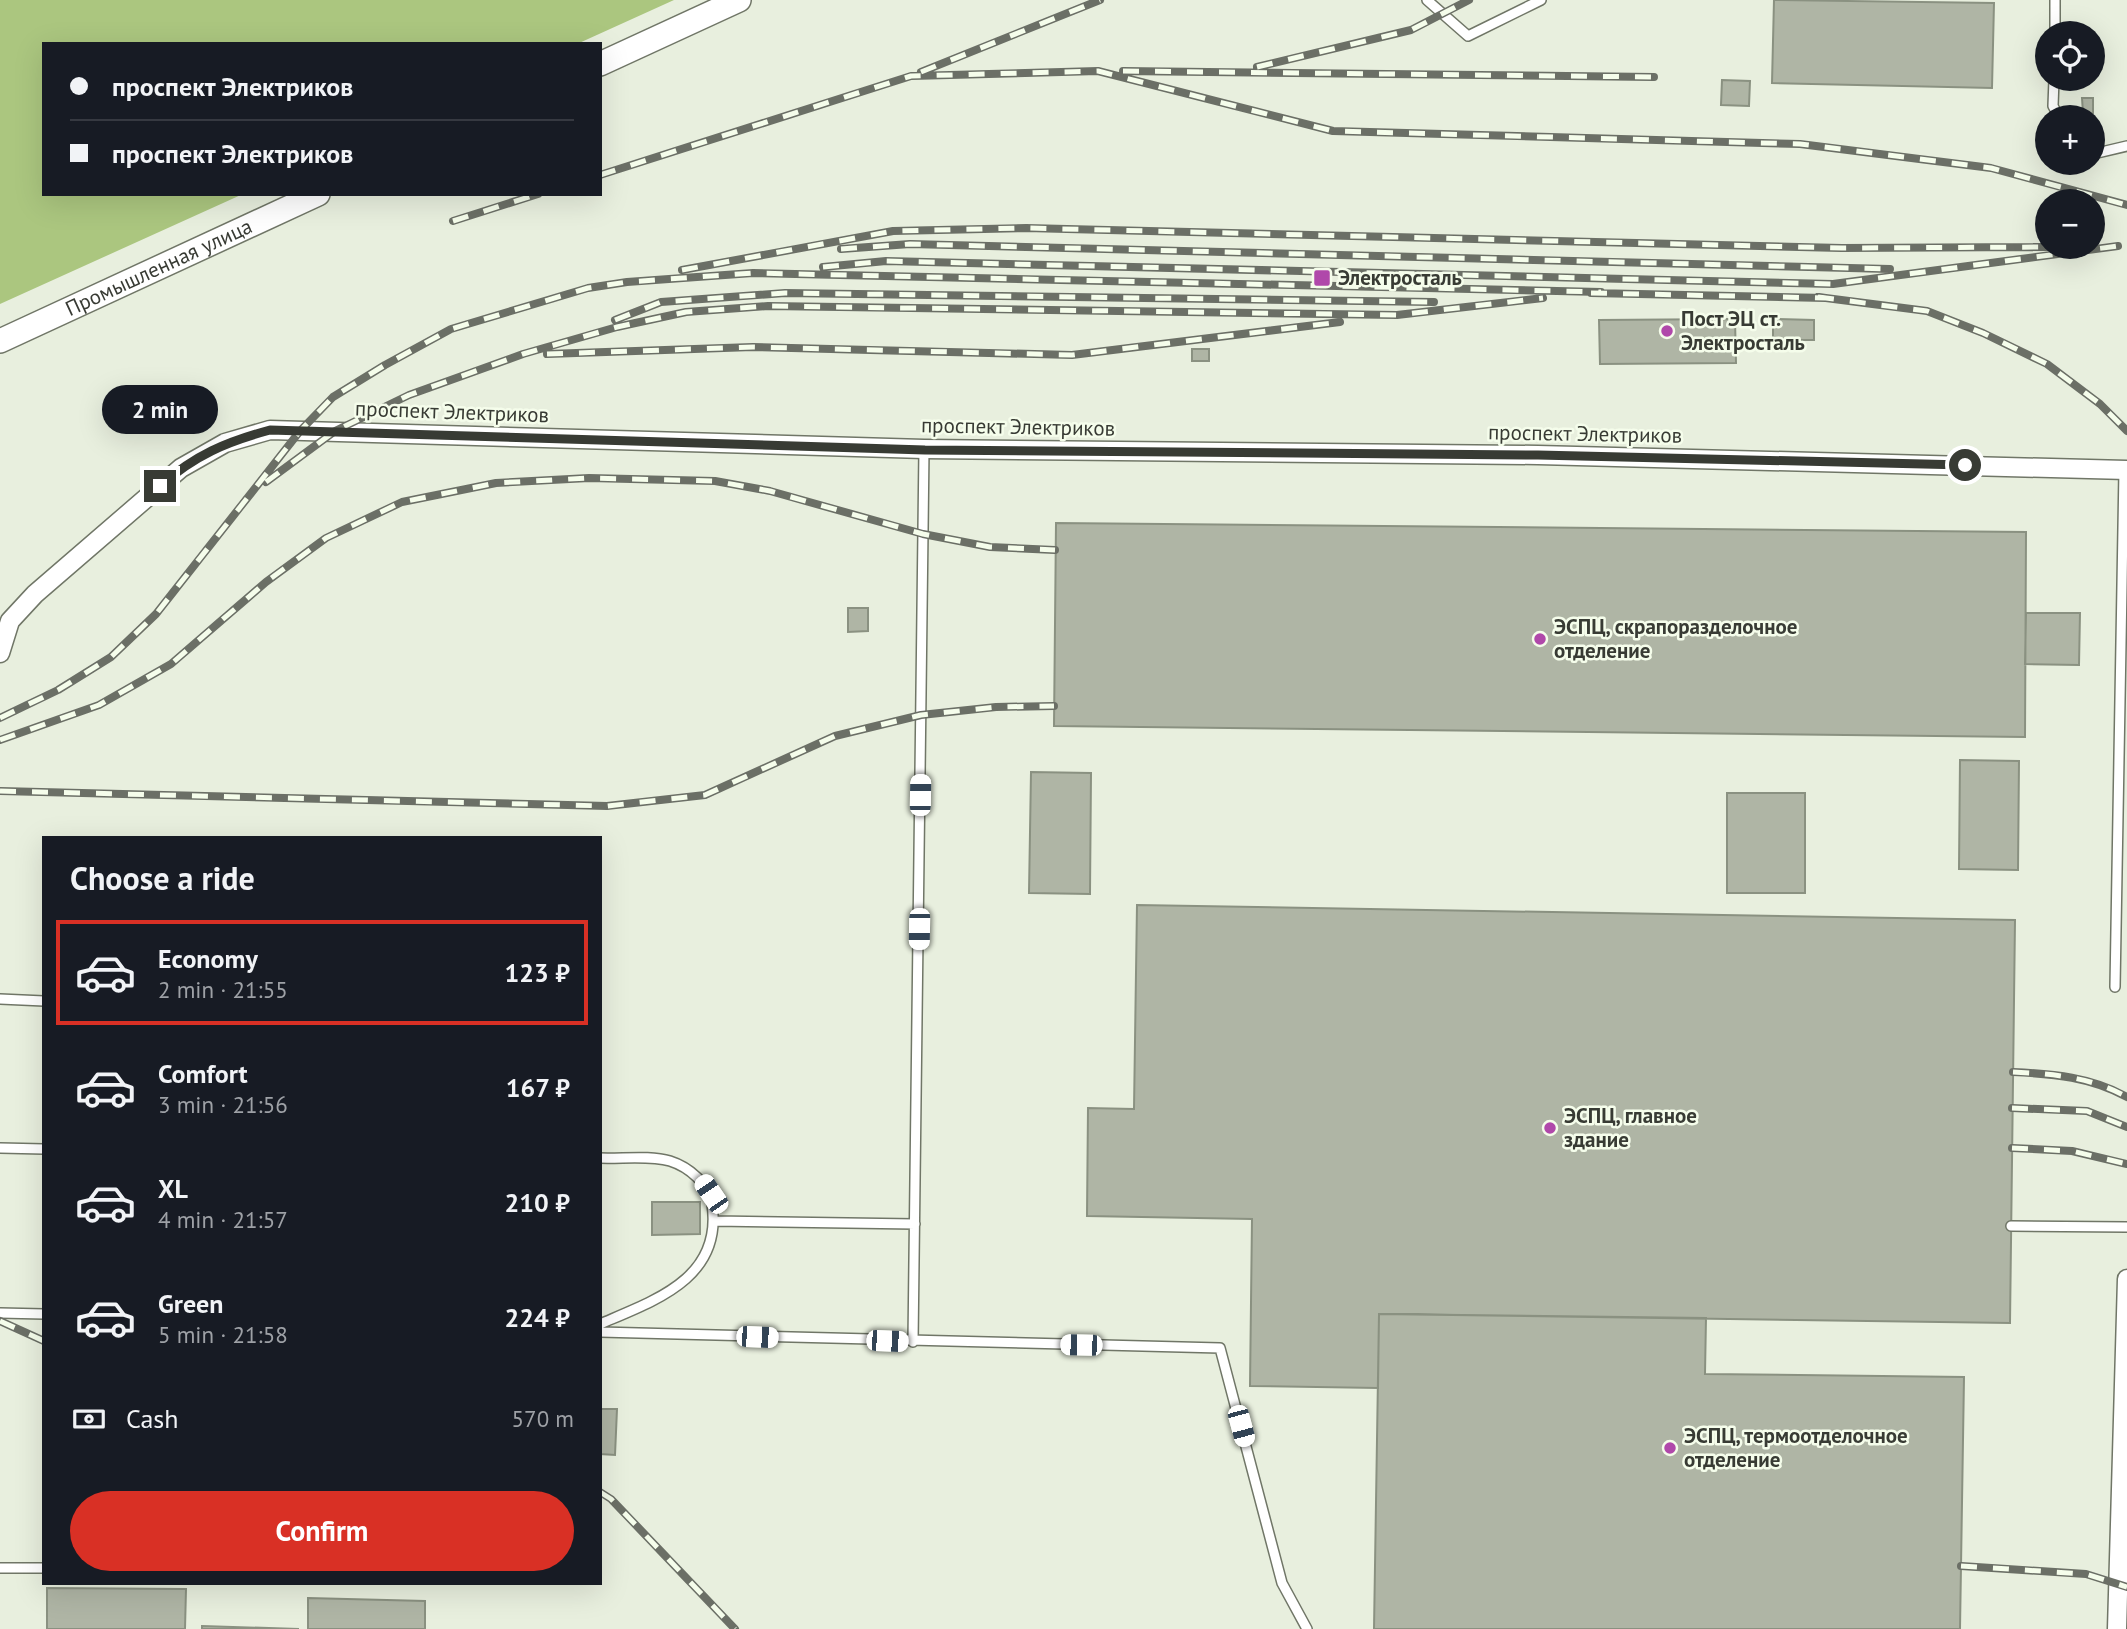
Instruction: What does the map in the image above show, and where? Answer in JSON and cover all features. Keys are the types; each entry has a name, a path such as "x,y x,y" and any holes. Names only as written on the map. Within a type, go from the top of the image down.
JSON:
{"street":[{"path":"602,63 739,0"},
{"name":"Промышленная улица","path":"0,341 314,196"},
{"name":"проспект Электриков","path":"0,653 10,621 36,594 181,468 225,443 270,430 925,450 1538,455 2126,470"},
{"path":"2116,1629 2124,1478 2127,1279"}],"lane":[{"path":"1427,0 1468,36 1541,0"},
{"path":"2055,0 2055,21"},
{"path":"2105,151 2127,146"},
{"path":"914,1342 925,450"},
{"path":"2115,987 2124,698 2126,470"},
{"path":"0,999 42,1001"},
{"path":"0,1149 42,1149"},
{"path":"602,1158 670,1161 701,1180 711,1194 715,1221 709,1251 698,1268 661,1298 602,1323"},
{"path":"715,1221 915,1224"},
{"path":"2011,1226 2127,1227"},
{"path":"0,1313 42,1314"},
{"path":"602,1332 1220,1348 1282,1583 1307,1629"},
{"path":"0,1568 42,1568"}],"green space":[{"path":"0,0 674,0 581,42 42,42 42,196 239,196 0,304"}],"building":[{"path":"1774,0 1994,3 1992,88 1772,83"},
{"path":"1722,80 1750,81 1749,106 1721,105"},
{"path":"2082,98 2093,98 2093,105 2082,105"},
{"name":"Пост ЭЦ ст. Электросталь","path":"1735,319 1736,363 1600,364 1599,320"},
{"path":"1773,319 1814,320 1814,340 1773,340"},
{"path":"1192,349 1209,349 1209,361 1192,361"},
{"name":"ЭСПЦ, скрапоразделочное отделение","path":"1056,523 2026,532 2025,737 1054,726"},
{"path":"848,608 868,608 868,631 848,632"},
{"path":"2026,613 2080,613 2079,665 2025,664"},
{"path":"1960,760 2019,761 2018,870 1959,869"},
{"path":"1031,772 1091,773 1090,894 1029,893"},
{"path":"1727,793 1805,793 1805,893 1727,893"},
{"name":"ЭСПЦ, главное здание","path":"1137,905 2015,920 2010,1323 1379,1314 1378,1388 1250,1386 1252,1219 1087,1216 1088,1108 1134,1109"},
{"path":"652,1202 700,1202 700,1234 652,1235"},
{"name":"ЭСПЦ, термоотделочное отделение","path":"1379,1314 1706,1318 1705,1374 1964,1377 1960,1629 1374,1629"},
{"path":"602,1409 617,1409 615,1455 602,1454"},
{"path":"47,1588 186,1589 185,1629 47,1629"},
{"path":"308,1598 425,1601 425,1629 308,1629"},
{"path":"202,1626 299,1629 202,1629"}],"railway":[{"path":"921,72 1100,0"},
{"path":"1257,67 1411,30 1469,0"},
{"path":"602,174 911,76 1098,71 1333,131 1800,144 1991,168 2127,205"},
{"path":"1123,71 1654,77"},
{"path":"453,221 532,196"},
{"path":"682,270 893,231 1026,228 1842,248 2035,247"},
{"path":"841,249 910,244 1890,269"},
{"path":"823,267 886,261 1833,284 2118,246"},
{"path":"0,718 58,690 111,657 156,614 300,431 333,397 451,329 588,288 627,282 753,273 1601,292"},
{"path":"615,320 661,302 785,293 1434,302"},
{"path":"1591,293 1826,298"},
{"path":"1818,297 1927,311 1983,333 2047,364 2100,404 2127,431"},
{"path":"266,482 335,431 409,395 523,354 617,327 686,312 768,306 1397,315 1543,298"},
{"path":"547,354 753,347 1072,355 1340,322"},
{"path":"0,740 99,705 171,664 266,582 326,538 402,502 496,483 589,478 715,481 770,491 923,534 990,547 1055,550"},
{"path":"0,791 607,806 705,795 835,736 921,715 996,707 1054,706"},
{"path":"2013,1072 2086,1081 2127,1097"},
{"path":"2012,1108 2087,1111 2127,1127"},
{"path":"2012,1148 2072,1151 2127,1164"},
{"path":"0,1321 42,1340"},
{"path":"602,1493 611,1499 735,1629"},
{"path":"1961,1566 2086,1574 2127,1587"}],"place":[{"name":"Электросталь","path":"1322,278"},
{"name":"Пост ЭЦ ст. Электросталь","path":"1667,331"},
{"name":"ЭСПЦ, скрапоразделочное отделение","path":"1540,639"},
{"name":"ЭСПЦ, главное здание","path":"1550,1128"},
{"name":"ЭСПЦ, термоотделочное отделение","path":"1670,1448"}],"route":[{"path":"160,486 181,468 225,443 270,430 925,450 1538,455 1965,465"}]}
